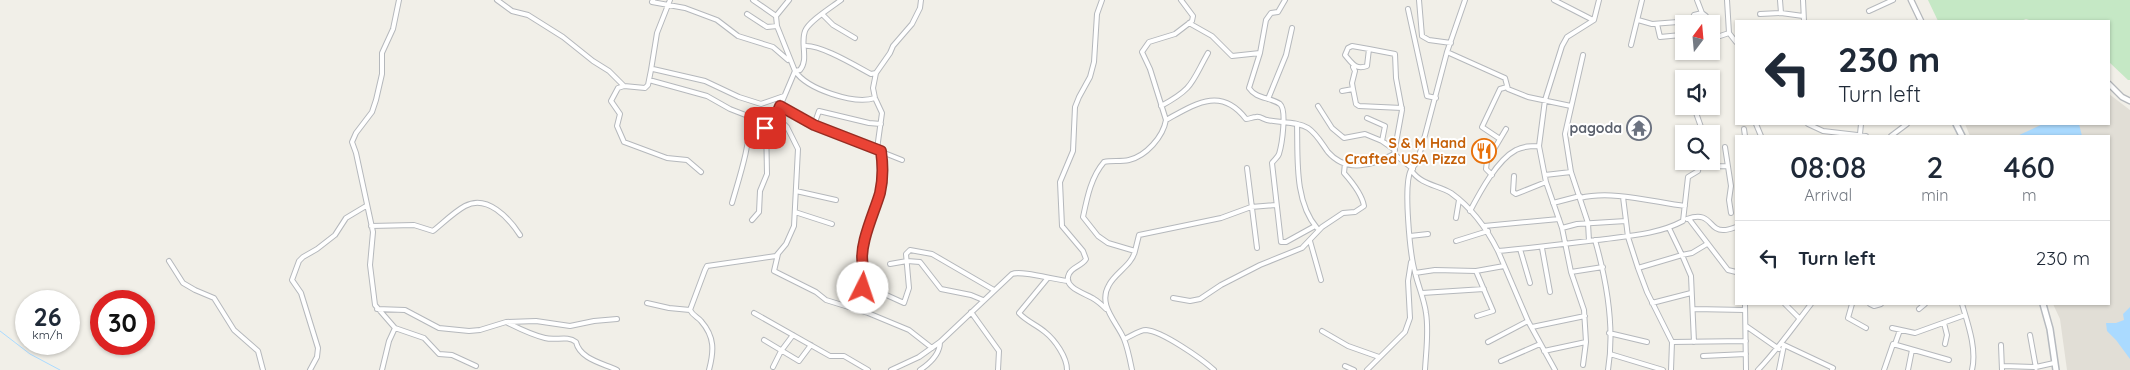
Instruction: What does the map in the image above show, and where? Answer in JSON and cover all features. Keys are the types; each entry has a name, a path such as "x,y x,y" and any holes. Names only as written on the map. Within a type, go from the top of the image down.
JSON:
{"main road":[{"path":"2043,305 2050,330 2056,370"}],"street":[{"path":"398,0 393,29 382,53 382,74 376,100 372,112 356,133 352,142 373,232 370,266 377,309 395,328 424,338 439,354 452,355 476,366"},
{"path":"496,0 512,11 528,16 563,37 593,61 609,70 624,86"},
{"path":"653,0 652,2 669,2 717,20 738,36 773,47 783,54 798,76 818,90 867,101 875,98"},
{"path":"753,0 776,16"},
{"path":"789,0 776,16 777,26 791,64"},
{"path":"795,70 800,70 804,65 804,33 807,27 841,0"},
{"path":"851,308 855,298 869,279 863,264 863,256 868,228 880,192 883,171 879,150 882,113 875,98 873,88 876,73 890,54 893,46 912,24 920,8 921,0"},
{"path":"1068,281 1071,271 1081,265 1086,259 1083,252 1062,226 1060,182 1073,151 1075,107 1090,77 1094,62 1097,14 1102,0"},
{"path":"1135,251 1108,243 1090,227 1084,217 1088,195 1097,171 1104,162 1129,160 1145,153 1165,127 1166,120 1150,69 1142,52 1149,42 1175,34 1189,23 1193,16 1181,0"},
{"path":"1285,0 1278,12 1271,13 1266,20 1260,53 1249,88 1254,94 1281,105 1285,123 1279,156 1272,163 1281,242 1286,242 1317,228 1342,213 1355,212 1364,206 1353,183 1344,174 1345,163"},
{"path":"1419,0 1422,36 1429,40 1451,42"},
{"path":"1367,370 1405,332 1408,326 1410,318 1408,281 1411,258 1407,190 1408,175 1412,170 1436,98 1447,52 1465,0"},
{"path":"1554,0 1593,20"},
{"path":"1583,365 1586,342 1585,316 1571,272 1560,219 1546,182 1539,146 1546,100 1562,46 1567,38 1593,20 1599,0"},
{"path":"1631,45 1642,0"},
{"path":"1697,0 1705,15"},
{"path":"1727,0 1730,33 1735,40"},
{"path":"1780,0 1781,13"},
{"path":"1760,14 1781,13 1803,19 1803,0"},
{"path":"1869,11 1893,0"},
{"path":"1911,0 1921,20"},
{"path":"669,2 657,33 649,80 645,88 624,86 618,88 612,101 620,114 617,126 622,140 659,155 687,160 701,172"},
{"path":"1408,9 1427,96 1436,98"},
{"path":"1638,20 1657,24 1692,22 1694,15 1702,13"},
{"path":"747,14 767,27 777,26"},
{"path":"822,14 833,25 855,38"},
{"path":"1189,23 1212,36 1232,56 1260,53"},
{"path":"1657,24 1660,37 1675,36"},
{"path":"1268,99 1286,55 1292,28"},
{"path":"1720,36 1730,33"},
{"path":"804,46 808,45 872,74 876,73"},
{"path":"1166,120 1199,102 1214,100 1230,104 1246,119 1258,116 1265,120 1297,124 1308,128 1316,135 1331,156 1345,163 1357,166 1376,164 1395,152 1402,108 1396,78 1395,54 1352,46 1348,48 1345,55 1355,67 1362,68 1367,66 1369,61 1369,50"},
{"path":"1447,52 1505,78 1507,81 1506,86"},
{"path":"1161,106 1191,86 1208,53"},
{"path":"1583,55 1565,134 1571,172 1588,223 1589,241"},
{"path":"1344,59 1355,70 1352,83 1356,104 1359,106 1402,108"},
{"path":"650,70 672,72 705,81 739,97 761,104 784,96"},
{"path":"649,80 707,96 750,117 766,123 773,123 795,70"},
{"path":"2110,85 2122,97 2130,101"},
{"path":"1506,86 1508,89 1522,95 1571,106"},
{"path":"1500,139 1482,127 1500,89 1506,86"},
{"path":"1342,91 1353,89"},
{"path":"780,106 814,125 902,160"},
{"path":"1318,106 1332,128 1344,138 1365,134 1382,140 1422,181 1443,189 1459,200 1484,226 1498,251 1528,321 1553,370"},
{"path":"814,125 819,111 881,124"},
{"path":"776,116 787,127 798,149 794,226 786,244 778,254 774,271 816,292 826,300 909,330 932,348"},
{"path":"732,203 742,170 749,134 750,117"},
{"path":"1367,118 1385,126 1382,140"},
{"path":"752,220 758,212 760,191 767,174 766,123"},
{"path":"1297,124 1299,179 1304,209 1317,228"},
{"path":"1810,125 1822,130 1863,135"},
{"path":"1820,125 1824,135"},
{"path":"1860,134 1861,125"},
{"path":"1892,135 1906,125"},
{"path":"1492,175 1486,166 1506,129"},
{"path":"1744,129 1745,135"},
{"path":"1470,211 1492,175 1516,149 1526,146 1539,146"},
{"path":"1725,146 1734,186 1729,200 1732,213"},
{"path":"1720,166 1728,166"},
{"path":"1248,168 1257,248"},
{"path":"1683,221 1688,178 1698,170"},
{"path":"1545,175 1571,172"},
{"path":"1514,176 1513,192 1516,194 1546,182"},
{"path":"796,190 836,200"},
{"path":"1553,203 1580,197 1603,195 1685,206"},
{"path":"1623,198 1628,237 1638,268 1652,303 1672,342 1671,370"},
{"path":"1456,218 1459,200"},
{"path":"371,226 414,226 434,231 465,206 479,202 501,212 520,234"},
{"path":"1106,309 1109,284 1131,259 1139,235 1221,218 1251,207 1276,205"},
{"path":"310,370 317,357 318,348 302,294 292,280 293,276 299,261 303,257 335,235 346,218 366,206"},
{"path":"795,212 832,224"},
{"path":"1498,251 1542,248 1628,237 1670,228 1689,219 1704,217 1714,227 1724,230 1735,227"},
{"path":"1484,226 1560,219"},
{"path":"1689,219 1728,270 1735,272"},
{"path":"1562,228 1588,223 1626,221"},
{"path":"1173,298 1190,301 1200,298 1260,265 1302,248 1310,241 1317,228"},
{"path":"1670,228 1691,276 1694,342"},
{"path":"1456,241 1488,232"},
{"path":"1410,236 1428,234"},
{"path":"1595,240 1608,292 1610,354 1608,370"},
{"path":"1310,241 1321,280"},
{"path":"1638,268 1692,253 1707,244"},
{"path":"1542,248 1550,292"},
{"path":"1520,249 1530,283"},
{"path":"863,288 882,293 904,303 910,288 907,261 907,251 910,250 932,254 994,290"},
{"path":"690,310 707,266 725,265 765,256 771,257 778,254"},
{"path":"1411,258 1427,316 1425,370"},
{"path":"890,264 915,260 923,264 944,290 971,295 983,300"},
{"path":"170,261 183,283 214,298 234,330 258,351 263,370"},
{"path":"1415,273 1435,270 1476,271 1504,266"},
{"path":"1571,272 1603,268"},
{"path":"1476,271 1493,311 1477,316"},
{"path":"891,370 919,357 940,342 1006,278 1018,272 1048,279 1068,281 1074,289 1094,299 1106,309 1124,339 1132,370"},
{"path":"1048,279 1018,313 1046,332 1067,363 1068,370"},
{"path":"1422,293 1484,289"},
{"path":"1652,303 1691,293"},
{"path":"647,303 690,310 703,323 714,343 708,370"},
{"path":"1745,305 1746,370"},
{"path":"1786,305 1799,318"},
{"path":"1758,370 1783,344 1799,318 1810,305"},
{"path":"1852,305 1848,318 1866,328"},
{"path":"1919,309 1924,305"},
{"path":"1962,305 1973,354 1972,370"},
{"path":"377,309 404,310 439,328 450,330 480,330 506,322 536,321 570,326 594,320 617,319"},
{"path":"1694,309 1745,310"},
{"path":"971,312 999,352 998,370"},
{"path":"754,313 830,356 844,356 868,370"},
{"path":"1892,328 1915,334 1965,315"},
{"path":"1532,327 1585,316"},
{"path":"1488,342 1528,321"},
{"path":"506,322 542,337 572,339 576,342 578,349 583,355 617,370"},
{"path":"1944,323 1947,335 1945,344"},
{"path":"1746,326 1779,348"},
{"path":"383,370 389,341 395,328"},
{"path":"1124,339 1145,330 1154,332 1202,358 1214,370"},
{"path":"1884,370 1891,345 1895,344 1900,330"},
{"path":"1322,331 1348,346 1379,358"},
{"path":"1609,334 1646,342"},
{"path":"773,367 793,335"},
{"path":"2030,335 2036,369"},
{"path":"764,340 781,352 799,361 811,345"},
{"path":"1672,342 1746,341"},
{"path":"920,370 938,352 940,342"},
{"path":"1544,351 1586,342"},
{"path":"1501,361 1540,344"},
{"path":"1779,370 1783,344"},
{"path":"1783,344 1833,368 1832,370"},
{"path":"1895,344 1949,360"},
{"path":"2001,345 2003,368 2036,369 2054,363"},
{"path":"1908,370 1912,350"},
{"path":"1610,354 1663,370"},
{"path":"1703,356 1746,354"},
{"path":"1345,366 1354,370"}],"shaded area":[{"path":"2110,95 2130,110 2130,370 2067,370 2060,319 2053,305 2110,305 2110,135 1970,135 1965,125 2110,125"}],"green space":[{"path":"1928,0 2130,0 2130,80 2110,63 2110,20 1938,20"}],"water":[{"path":"2041,125 2079,125 2082,135 2019,135"},
{"path":"2130,307 2130,359 2107,331 2106,323 2116,323 2124,320 2123,314"}],"waterway":[{"path":"0,331 30,354 60,370"}],"place":[{"name":"pagoda","path":"1639,128"},
{"name":"S & M Hand Crafted USA Pizza","path":"1484,151"}],"route":[{"path":"765,128 766,123 773,123 780,106 800,119 881,151 883,171 880,192 868,228 863,256 863,264 869,282 863,288"}]}
